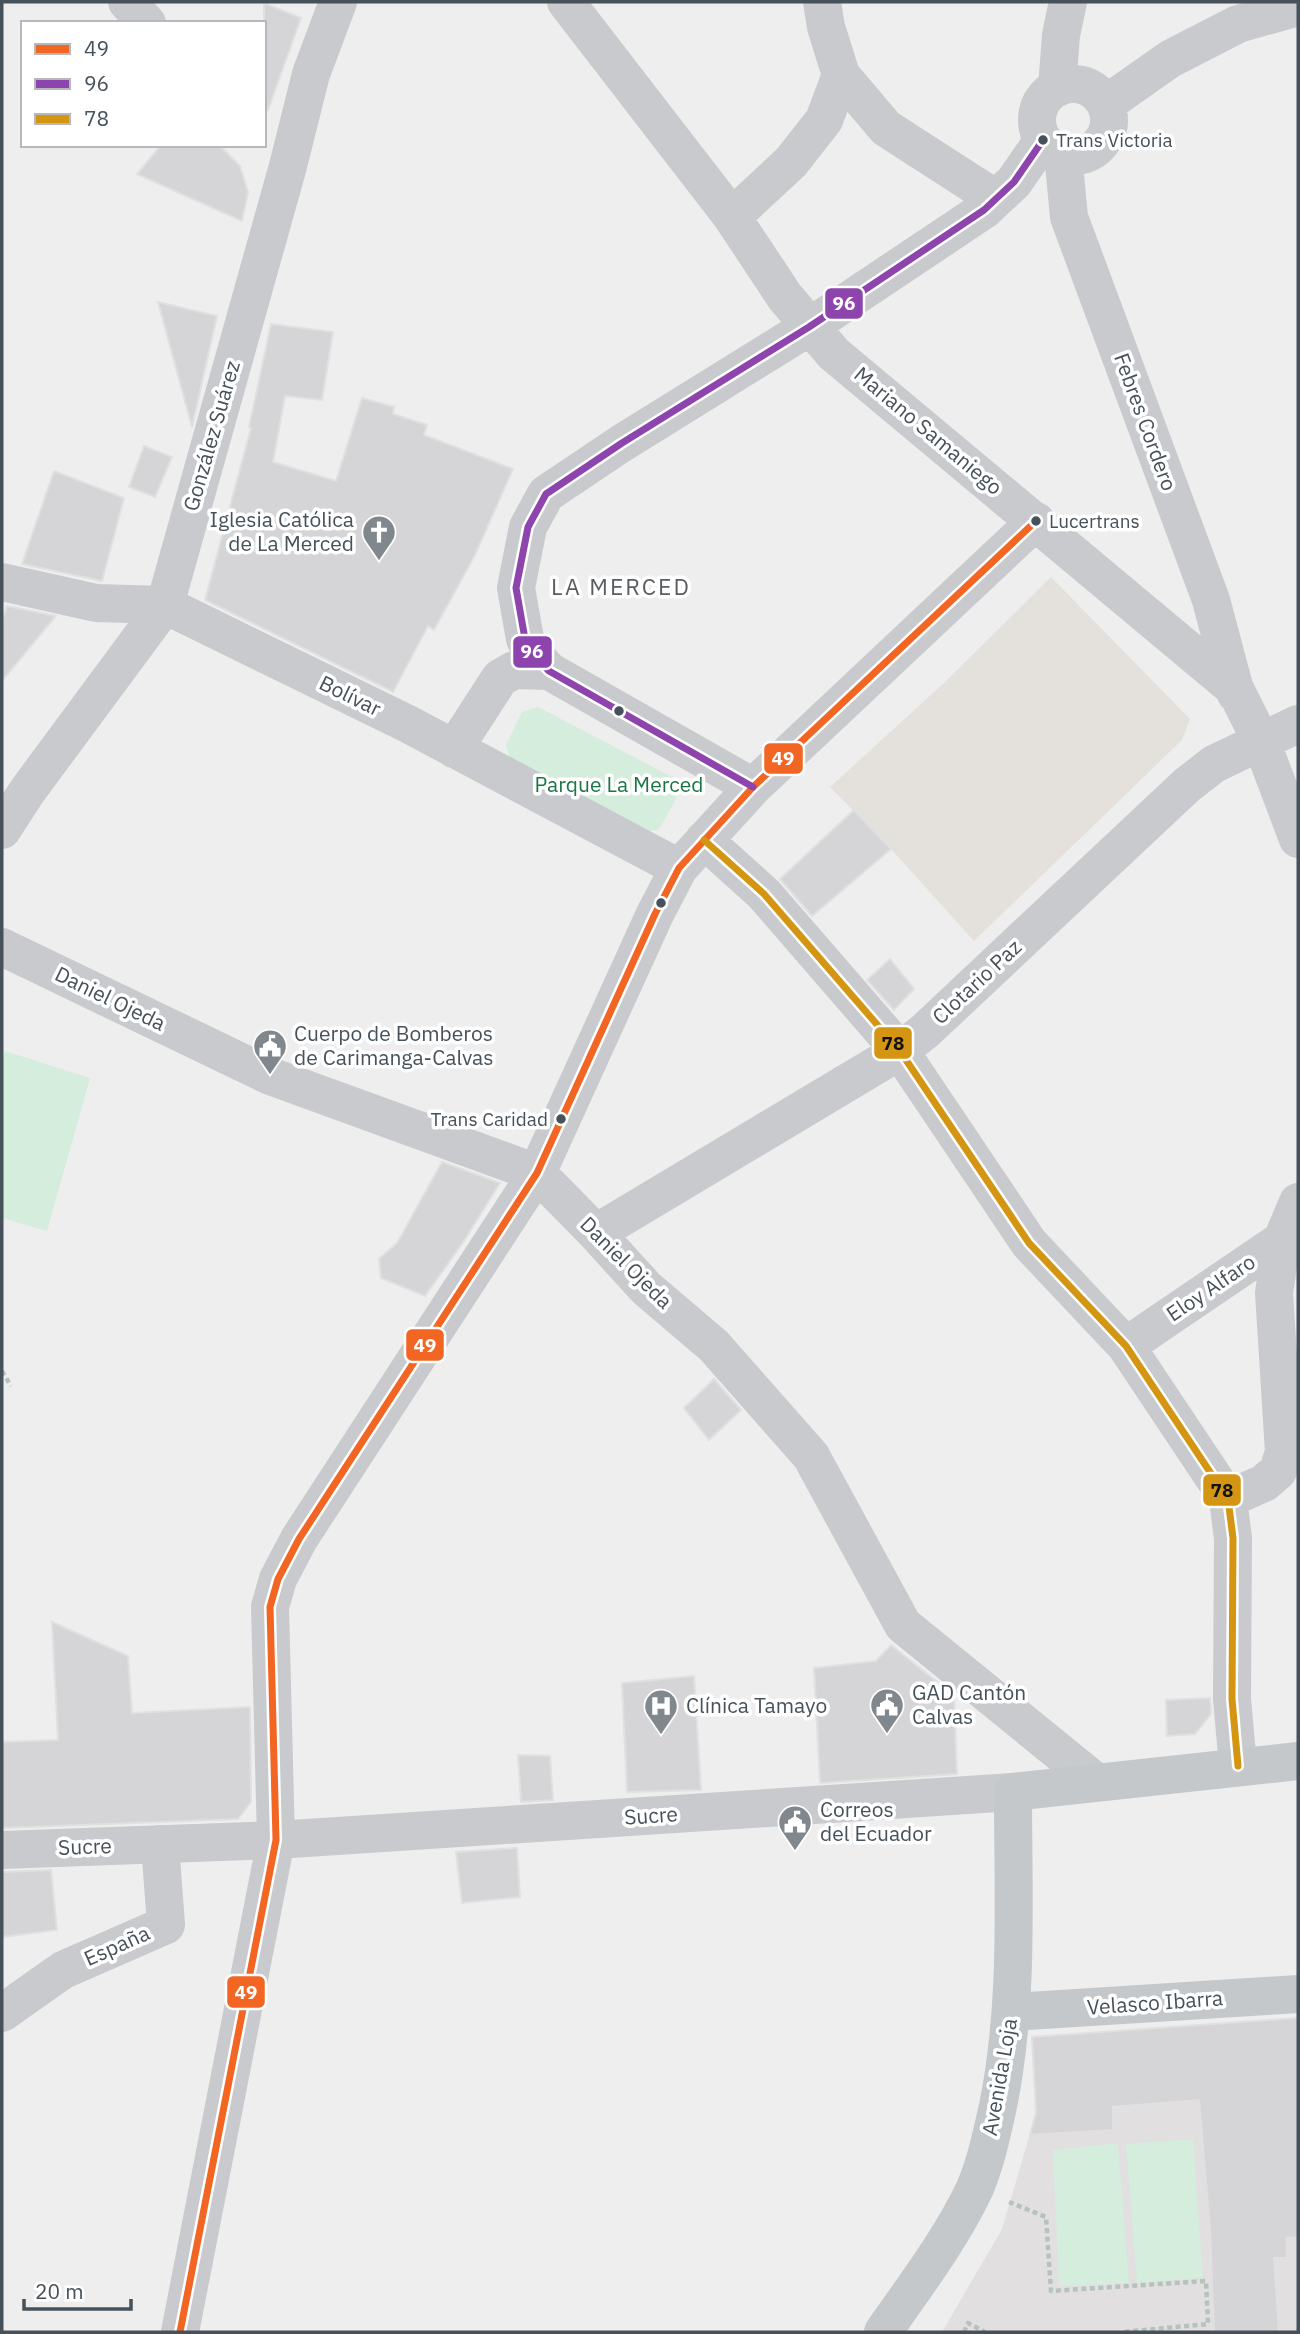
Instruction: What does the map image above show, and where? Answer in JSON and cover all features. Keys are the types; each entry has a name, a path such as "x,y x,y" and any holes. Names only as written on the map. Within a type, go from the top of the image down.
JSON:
{"main road":[{"name":"Sucre","path":"1013,1792 1298,1761"},
{"name":"Avenida Loja","path":"883,2332 939,2250 975,2188 992,2137 1012,2012 1013,1792"},
{"name":"Velasco Ibarra","path":"1012,2012 1298,1994"}],"street":[{"path":"127,2 146,21"},
{"name":"González Suárez","path":"2,830 28,790 165,605 276,154 311,74 338,2"},
{"name":"Mariano Samaniego","path":"566,2 732,217 785,297 834,354 1037,521 1157,626 1236,689 1261,741 1298,839"},
{"path":"822,2 826,27 841,75 886,128 996,199"},
{"path":"1057,88 1061,35 1068,2"},
{"path":"1106,104 1181,53 1238,24 1298,7"},
{"path":"732,217 791,162 824,120 841,75"},
{"path":"1074,84 1086,85 1096,91 1106,104 1110,122 1108,134 1102,144 1082,156 1053,147 1037,124 1042,100 1057,88 1074,84"},
{"path":"752,787 549,671 535,656 525,639 516,588 528,527 546,494 622,443 809,327 984,210 1053,147"},
{"name":"Febres Cordero","path":"1053,147 1069,217 1211,600 1236,689"},
{"path":"180,2332 276,1840 270,1607 278,1579 299,1539 537,1173 679,868 752,787 1037,521"},
{"name":"Bolívar","path":"2,582 96,603 165,605 408,724 679,868"},
{"path":"1157,626 1182,636 1199,633 1205,628 1209,618 1211,600"},
{"path":"454,749 500,678 514,670 549,671"},
{"path":"1214,764 1229,748 1233,738 1237,722 1236,689"},
{"name":"Clotario Paz","path":"596,1233 900,1052 1186,785 1214,764 1298,724"},
{"path":"704,840 764,894 900,1052 1029,1243 1126,1346 1228,1499 1233,1538 1232,1699 1238,1766"},
{"name":"Daniel Ojeda","path":"2,947 271,1076 537,1173 646,1288 714,1346 811,1456 903,1625 1096,1782"},
{"path":"1228,1499 1264,1483 1278,1471 1284,1452 1274,1293 1290,1241 1298,1202"},
{"name":"Eloy Alfaro","path":"1126,1346 1290,1241"},
{"name":"Sucre","path":"2,1850 276,1840 1013,1792"},
{"name":"España","path":"2,2013 63,1970 166,1925 160,1844"}],"path":[{"path":"2,1371 11,1386"},
{"path":"975,2188 1046,2217 1051,2291 1206,2281 1208,2324 1123,2332"},
{"path":"964,2332 968,2323 985,2332"}],"shaded area":[{"path":"1051,577 1190,719 1182,740 974,941 891,849 830,787 945,682"},
{"path":"1242,2023 1287,2238 1298,2237 1298,2332 942,2332 1002,2229 1036,2113"}],"green space":[{"name":"Parque La Merced","path":"538,707 676,779 676,799 659,829 644,833 511,762 506,745 522,712"},
{"path":"5,1051 90,1078 47,1231 2,1218 2,1061"},
{"path":"1193,2139 1203,2278 1137,2283 1126,2144"},
{"path":"1118,2143 1129,2283 1059,2286 1053,2150"}],"building":[{"path":"264,3 301,18 268,110 266,21"},
{"path":"159,147 221,147 240,166 248,192 242,221 137,174"},
{"path":"158,302 217,316 192,427"},
{"path":"271,324 333,332 322,400 285,396 273,462 336,481 362,398 394,407 393,414 427,425 424,435 513,469 475,555 434,630 428,626 393,692 205,600 251,428 249,427"},
{"path":"144,446 172,457 155,497 129,487"},
{"path":"54,471 124,498 102,581 22,564"},
{"path":"7,606 56,616 2,681 2,620"},
{"path":"854,810 891,849 812,916 780,879"},
{"path":"890,959 914,989 894,1010 867,980"},
{"path":"442,1162 500,1183 425,1296 381,1278 379,1259 397,1243"},
{"path":"714,1379 741,1410 709,1440 684,1408"},
{"path":"52,1622 128,1656 132,1713 250,1707 251,1802 238,1819 2,1828 2,1742 58,1740"},
{"name":"GAD Cantón Calvas","path":"891,1645 954,1695 957,1774 820,1783 814,1668 876,1661"},
{"name":"Clínica Tamayo","path":"694,1676 701,1790 627,1792 622,1683"},
{"path":"1210,1698 1211,1714 1195,1734 1167,1736 1166,1700"},
{"path":"518,1755 550,1756 553,1800 521,1802"},
{"path":"517,1848 520,1897 462,1903 456,1852"},
{"path":"51,1870 57,1930 2,1937 2,1872"},
{"path":"1298,2018 1298,2237 1287,2238 1287,2258 1274,2258 1279,2332 1214,2332 1210,2229 1199,2100 1113,2107 1113,2130 1030,2135 1036,2113 1032,2037"}],"transit line":[{"name":"96","path":"753,787 549,671 535,656 525,639 516,588 528,527 546,494 622,443 809,327 984,210 1014,182 1043,140"},
{"name":"49","path":"180,2332 276,1840 270,1607 278,1579 299,1539 537,1173 655,914 679,868 753,787 1036,521"},
{"name":"78","path":"704,840 764,894 900,1051 1029,1243 1126,1346 1228,1499 1233,1538 1232,1699 1238,1766"}],"place":[{"name":"Trans Victoria","path":"1043,140"},
{"name":"Lucertrans","path":"1036,521"},
{"name":"Iglesia Católica de La Merced","path":"379,562"},
{"name":"Cuerpo de Bomberos de Carimanga-Calvas","path":"270,1076"},
{"name":"Trans Caridad","path":"561,1119"},
{"name":"GAD Cantón Calvas","path":"887,1735"},
{"name":"Clínica Tamayo","path":"661,1736"},
{"name":"Correos del Ecuador","path":"795,1852"}],"district":[{"name":"LA MERCED","path":"621,587"}]}
